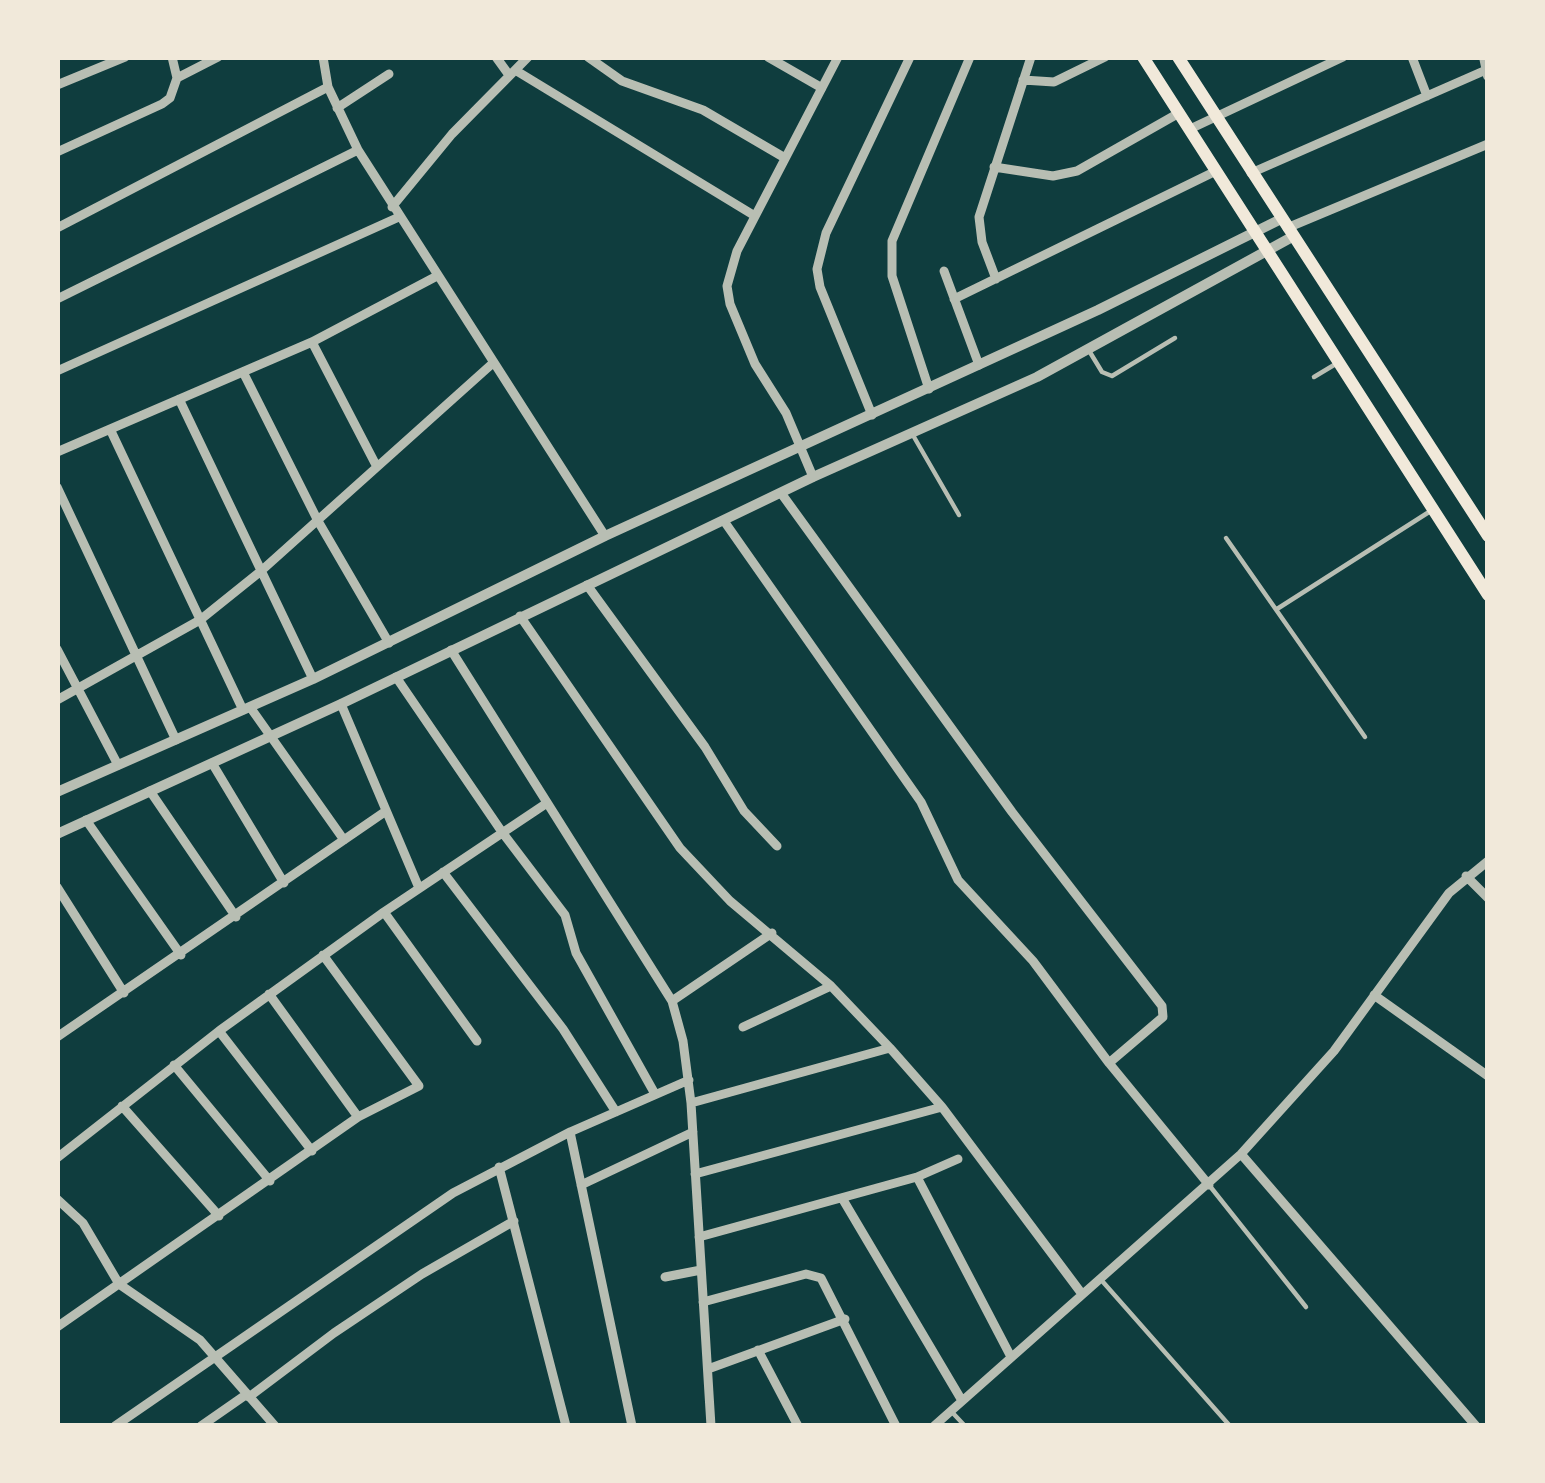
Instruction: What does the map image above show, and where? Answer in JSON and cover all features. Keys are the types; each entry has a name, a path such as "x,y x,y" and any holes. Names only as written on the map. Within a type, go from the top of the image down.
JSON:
{"main road":[{"path":"1143,57 1487,590"},
{"path":"1178,57 1488,536"},
{"path":"1163,88 1188,73"}],"street":[{"path":"57,85 125,57"},
{"path":"57,152 162,104 178,78 172,57"},
{"path":"178,78 218,57"},
{"path":"323,57 328,87 358,150 605,536"},
{"path":"496,57 512,72 755,216"},
{"path":"57,370 396,212 452,134 528,57"},
{"path":"588,57 622,81 703,110 785,158"},
{"path":"768,57 822,88"},
{"path":"813,477 730,304 729,268 838,57"},
{"path":"872,415 817,268 826,233 910,57"},
{"path":"929,389 892,276 892,241 970,57"},
{"path":"996,279 982,242 979,217 1031,57"},
{"path":"1023,80 1054,82 1105,57"},
{"path":"1190,129 1343,57"},
{"path":"1412,57 1426,96"},
{"path":"1251,173 1487,73 1484,57"},
{"path":"338,108 389,74"},
{"path":"57,228 328,87"},
{"path":"994,167 1040,176 1077,171 1179,113"},
{"path":"58,791 313,680 605,536 929,389 1256,232 1287,228 1488,145"},
{"path":"57,299 358,150"},
{"path":"954,299 1216,171"},
{"path":"57,834 341,704 813,477 1037,377 1266,250 1287,228"},
{"path":"944,271 980,365"},
{"path":"57,452 312,342 437,276"},
{"path":"312,342 377,467"},
{"path":"57,700 200,620 494,363"},
{"path":"243,372 318,521 389,643"},
{"path":"179,399 313,680"},
{"path":"110,429 246,709 344,841"},
{"path":"57,487 176,740"},
{"path":"781,493 1012,812 1162,1006 1163,1017 1109,1063"},
{"path":"724,521 921,802 958,880 1033,961 1209,1185"},
{"path":"587,585 705,747 744,811 777,845"},
{"path":"520,616 680,848 730,901 831,986 890,1048 942,1107 1082,1294"},
{"path":"57,649 118,766"},
{"path":"451,650 672,1001 689,1080 711,1426"},
{"path":"396,677 565,916 576,953 655,1094"},
{"path":"341,704 419,888"},
{"path":"212,763 284,883"},
{"path":"150,791 236,917"},
{"path":"57,1158 269,994 547,802"},
{"path":"57,1037 386,811"},
{"path":"86,820 181,955"},
{"path":"934,1426 1241,1154 1334,1051 1466,876 1488,860"},
{"path":"443,872 551,1012 616,1112"},
{"path":"1466,876 1488,898"},
{"path":"57,887 124,993"},
{"path":"384,912 477,1042"},
{"path":"672,1001 772,934"},
{"path":"57,1328 358,1118 419,1086 323,955"},
{"path":"743,1027 831,986"},
{"path":"269,994 358,1118"},
{"path":"1374,995 1488,1076"},
{"path":"219,1031 312,1151"},
{"path":"691,1103 890,1048"},
{"path":"174,1065 270,1181"},
{"path":"115,1426 407,1221 570,1132 689,1080"},
{"path":"122,1106 219,1216"},
{"path":"695,1174 942,1107"},
{"path":"570,1132 632,1426"},
{"path":"581,1185 693,1132"},
{"path":"1241,1154 1476,1426"},
{"path":"699,1238 916,1177 958,1159"},
{"path":"500,1167 566,1426"},
{"path":"916,1177 1010,1355"},
{"path":"57,1198 82,1223 119,1284 184,1327 275,1426"},
{"path":"842,1198 961,1399"},
{"path":"201,1426 387,1298 514,1221"},
{"path":"665,1277 701,1270"},
{"path":"703,1302 813,1274 821,1278 896,1426"},
{"path":"708,1369 844,1319"},
{"path":"758,1350 799,1426"}],"lane":[{"path":"1088,349 1102,372 1112,376 1175,338"},
{"path":"1314,377 1339,362"},
{"path":"911,432 958,515"},
{"path":"1276,610 1433,508"},
{"path":"1226,538 1365,737"},
{"path":"1209,1185 1306,1307"},
{"path":"1100,1277 1230,1426"},
{"path":"950,1410 964,1426"}]}
